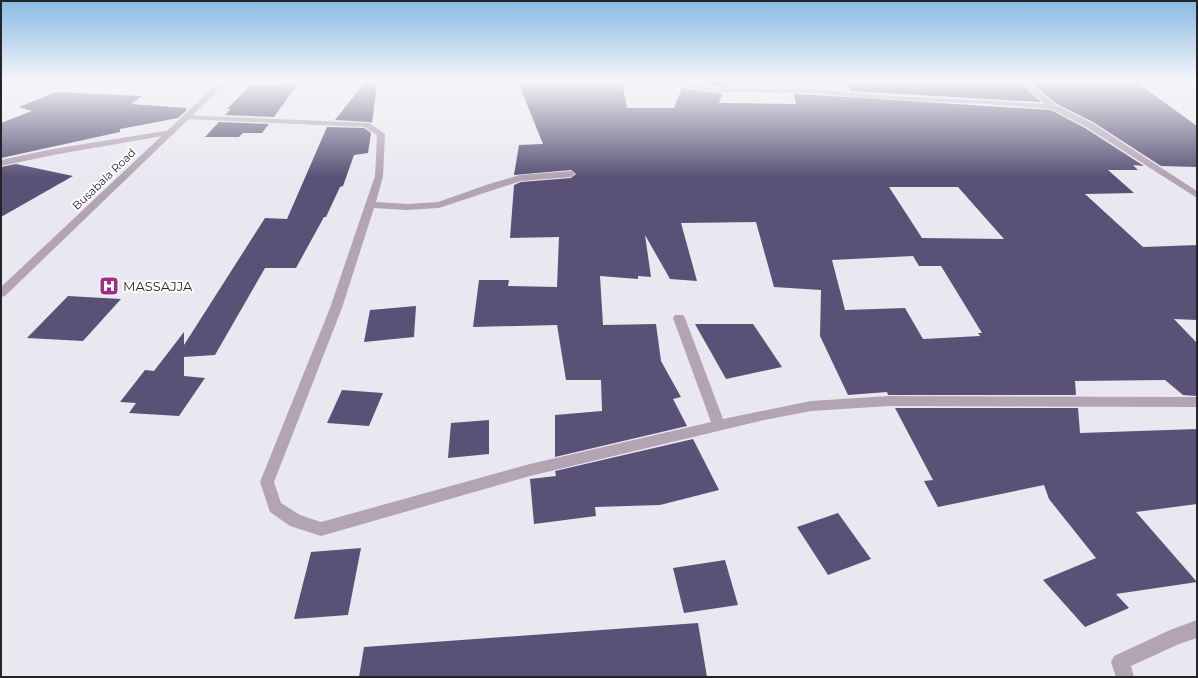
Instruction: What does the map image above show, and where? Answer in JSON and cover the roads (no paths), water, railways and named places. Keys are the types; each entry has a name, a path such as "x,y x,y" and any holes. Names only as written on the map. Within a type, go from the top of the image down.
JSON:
{"street":[{"name":"Busabala Road","path":"1,293 190,114"},
{"path":"1066,114 1089,125 1197,195"},
{"path":"186,117 366,125 381,134 379,176 370,205 336,308 267,482 275,507 295,521 321,529 530,470 760,416 811,406 889,401 1197,402"},
{"path":"2,162 171,132"},
{"path":"370,205 407,207 439,206 492,186 520,178 570,174"},
{"path":"679,318 719,426"},
{"path":"1124,677 1120,662 1176,636 1197,629"}],"place":[{"name":"MASSAJJA","path":"109,286"}]}
